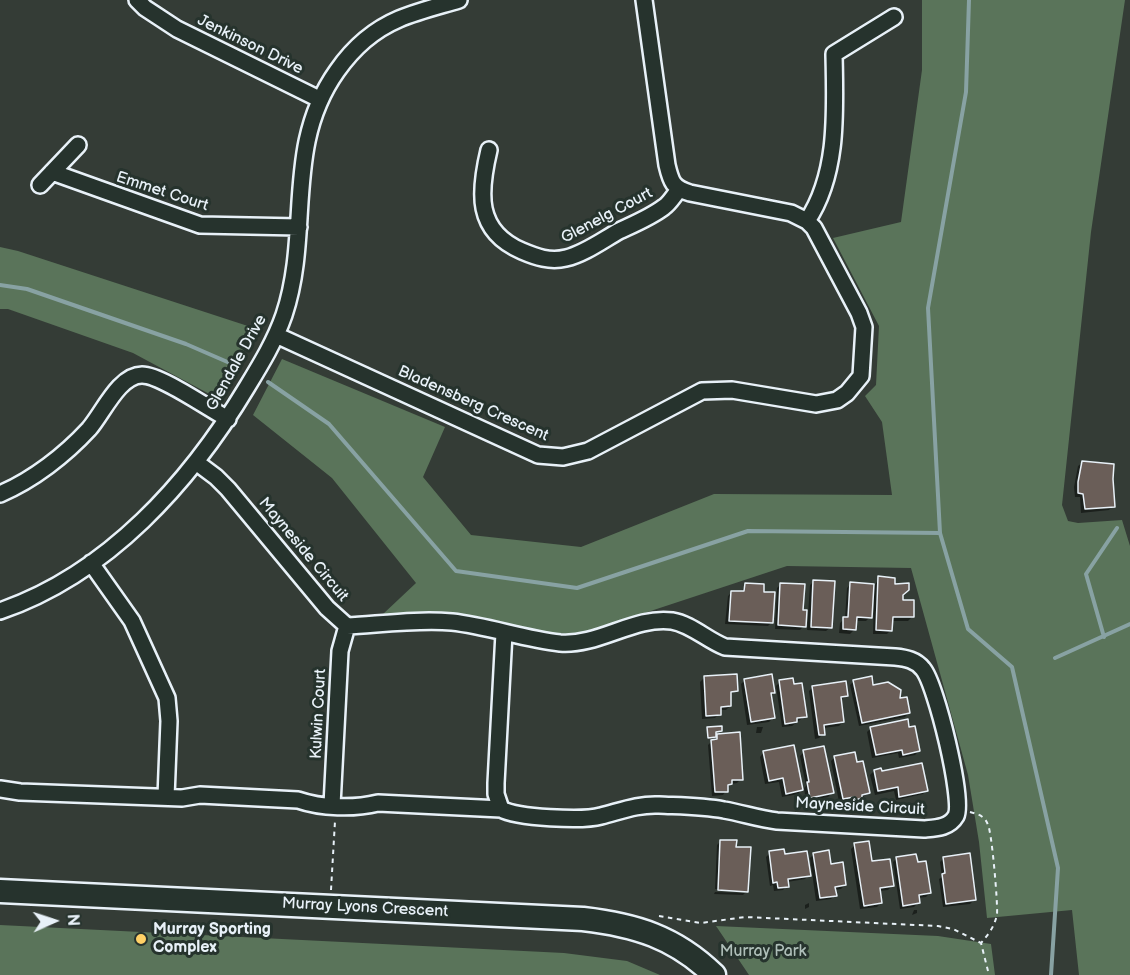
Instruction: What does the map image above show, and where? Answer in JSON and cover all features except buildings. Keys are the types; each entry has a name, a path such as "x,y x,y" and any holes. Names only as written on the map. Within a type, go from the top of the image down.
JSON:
{"street":[{"name":"Jenkinson Drive","path":"137,0 177,29 319,99"},
{"name":"Glendale Drive","path":"0,611 38,594 91,563 131,532 196,462 228,419 276,335 290,294 299,226 304,148 319,99 350,52 375,33 399,19 459,0"},
{"path":"644,0 667,165 673,183 679,189 791,213 807,220 822,195 829,166 834,125 834,54 894,17"},
{"path":"40,185 78,145"},
{"name":"Glenelg Court","path":"489,150 484,172 484,207 490,228 507,245 543,258 557,260 576,255 664,207 679,189"},
{"name":"Emmet Court","path":"52,172 200,225 299,226"},
{"name":"Bladensberg Crescent","path":"276,335 549,457 563,457 588,451 702,391 732,390 805,403 828,403 847,393 861,376 864,327 820,237 807,220"},
{"path":"0,494 38,473 66,450 89,429 121,385 135,376 153,377 228,419"},
{"name":"Mayneside Circuit","path":"0,789 182,798 200,795 298,800 310,804 332,805 365,806 378,803 501,809 517,815 585,818 599,817 632,807 657,805 715,808 762,820 924,829 948,825 955,817 958,808 957,794 941,716 929,677 914,661 895,657 725,647 673,621 647,622 575,643 559,643 454,622 424,621 347,626 327,608 228,489 196,462"},
{"path":"91,563 132,621 167,698 169,721 166,797"},
{"name":"Kulwin Court","path":"332,805 340,651 347,626"},
{"path":"501,809 496,794 496,783 504,633"},
{"name":"Murray Lyons Crescent","path":"0,891 583,919 619,923 647,931 674,944 699,960 714,975"}],"path":[{"path":"331,893 335,821 332,805"},
{"path":"958,808 983,816 990,830 997,913 990,933 981,943 989,975"}],"green space":[{"path":"922,0 1125,0 1091,232 1062,505 1068,521 1078,523 1122,520 1130,546 1130,975 1079,975 1072,910 987,918 979,842 968,775 911,568 787,566 581,634 537,633 447,613 382,615 416,583 332,478 253,415 282,359 445,427 423,477 471,535 581,547 714,494 892,495 882,422 865,396 876,385 879,326 833,238 901,222 922,70"},
{"path":"0,247 257,329 215,397 133,353 8,309 0,309"},
{"name":"Murray Sporting Complex","path":"0,925 564,953 627,961 660,975 0,975"},
{"name":"Murray Park","path":"716,926 938,936 991,944 995,975 749,975"}],"waterway":[{"path":"969,0 966,92 928,308 940,533 968,629 1012,667 1058,868 1051,975"},
{"path":"0,285 27,289 186,344 239,367"},
{"path":"268,382 329,424 456,571 577,588 748,531 940,533"},
{"path":"1104,637 1086,574 1117,528"},
{"path":"1055,658 1130,624"}],"place":[{"name":"Murray Sporting Complex","path":"141,939"}]}
